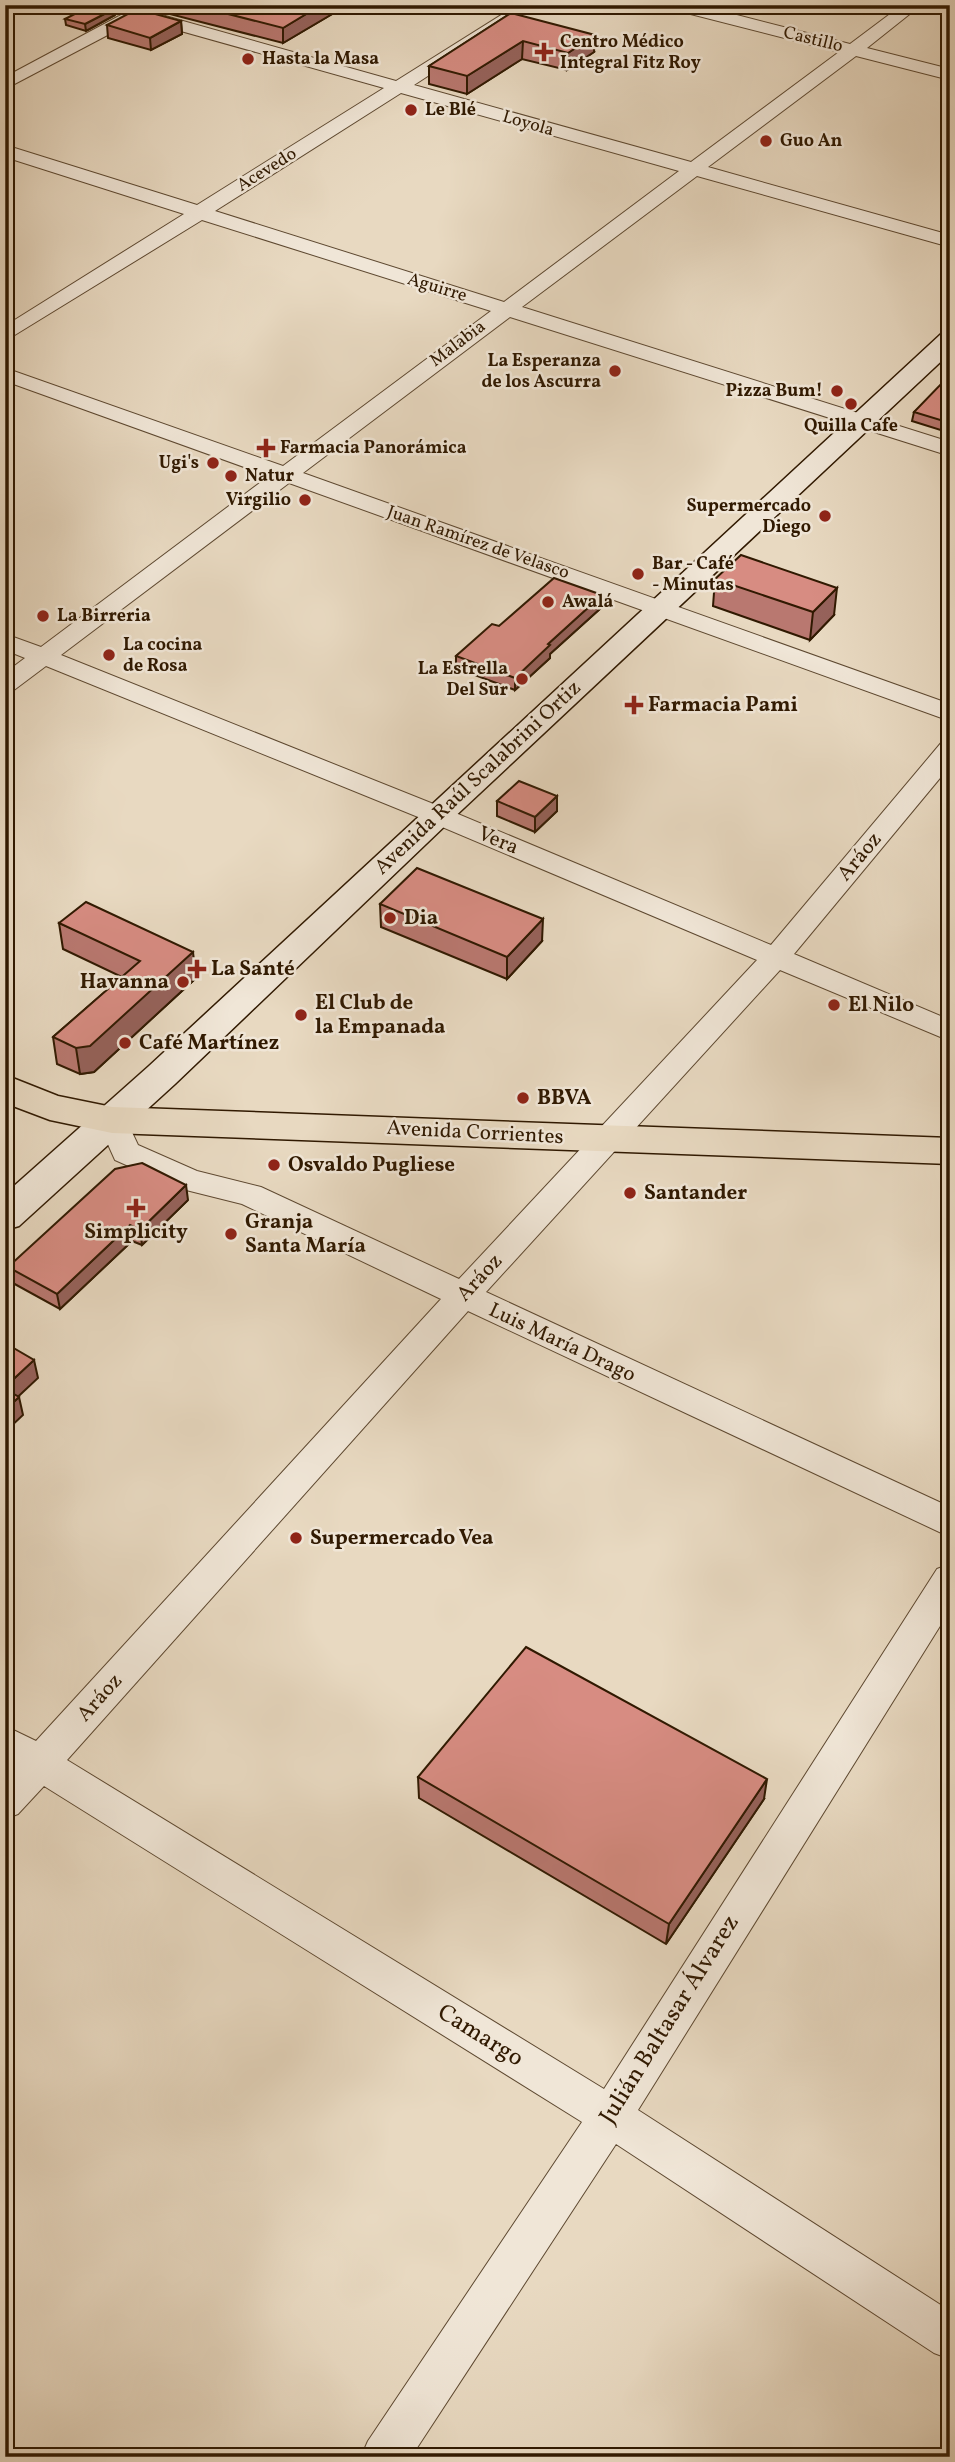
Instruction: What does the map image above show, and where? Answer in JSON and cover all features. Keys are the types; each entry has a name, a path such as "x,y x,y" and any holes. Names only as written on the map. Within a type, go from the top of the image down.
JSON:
{"main road":[{"name":"Avenida Raúl Scalabrini Ortiz","path":"5,1216 950,339"},
{"name":"Avenida Corrientes","path":"5,1088 50,1107 112,1119 950,1152"}],"street":[{"name":"Loyola","path":"106,5 144,9 399,87 950,241"},
{"name":"Acevedo","path":"5,335 529,5"},
{"name":"Castillo","path":"677,5 950,75"},
{"name":"Malabia","path":"5,685 913,5"},
{"path":"5,84 144,9"},
{"name":"Aguirre","path":"5,150 950,449"},
{"name":"Juan Ramírez de Velasco","path":"5,374 950,713"},
{"name":"Vera","path":"5,641 437,815 950,1031"},
{"name":"Aráoz","path":"5,1802 463,1296 775,958 950,749"},
{"name":"Luis María Drago","path":"112,1119 126,1152 189,1180 250,1195 950,1523"},
{"name":"Julián Baltasar Álvarez","path":"384,2457 610,2116 950,1579"},
{"name":"Camargo","path":"5,1742 610,2116 950,2337"}],"building":[{"path":"92,5 106,5 114,9 85,24 65,19"},
{"path":"193,5 321,5 283,28"},
{"path":"137,9 181,21 150,38 107,25"},
{"path":"511,13 595,35 568,53 523,41 467,76 429,66"},
{"path":"942,383 950,385 950,423 914,412"},
{"path":"741,555 837,588 813,612 715,579"},
{"path":"554,578 602,595 515,678 456,656 492,624 499,626"},
{"path":"519,781 557,796 535,817 497,801"},
{"path":"417,868 543,919 507,957 380,904"},
{"path":"86,902 193,952 90,1046 76,1048 53,1037 140,961 59,923"},
{"path":"142,1163 186,1185 140,1230 130,1225 57,1294 8,1267 115,1169"},
{"path":"5,1343 34,1360 5,1387"},
{"path":"5,1389 19,1397 5,1410"},
{"path":"526,1647 767,1779 669,1924 418,1777"}],"place":[{"name":"Centro Médico Integral Fitz Roy","path":"544,52"},
{"name":"Hasta la Masa","path":"248,59"},
{"name":"Le Blé","path":"411,110"},
{"name":"Guo An","path":"766,141"},
{"name":"La Esperanza de los Ascurra","path":"615,371"},
{"name":"Pizza Bum!","path":"837,391"},
{"name":"Quilla Cafe","path":"851,404"},
{"name":"Farmacia Panorámica","path":"266,448"},
{"name":"Ugi's","path":"213,463"},
{"name":"Natur","path":"231,476"},
{"name":"Virgilio","path":"305,500"},
{"name":"Supermercado Diego","path":"825,516"},
{"name":"Bar - Café - Minutas","path":"638,574"},
{"name":"Awalá","path":"548,602"},
{"name":"La Birreria","path":"43,616"},
{"name":"La cocina de Rosa","path":"109,655"},
{"name":"La Estrella Del Sur","path":"522,679"},
{"name":"Farmacia Pami","path":"634,705"},
{"name":"Dia","path":"390,918"},
{"name":"La Santé","path":"197,969"},
{"name":"Havanna","path":"183,982"},
{"name":"El Nilo","path":"834,1005"},
{"name":"El Club de la Empanada","path":"301,1015"},
{"name":"Café Martínez","path":"125,1043"},
{"name":"BBVA","path":"523,1098"},
{"name":"Osvaldo Pugliese","path":"274,1165"},
{"name":"Santander","path":"630,1193"},
{"name":"Simplicity","path":"136,1208"},
{"name":"Granja Santa María","path":"231,1234"},
{"name":"Supermercado Vea","path":"296,1538"}]}
